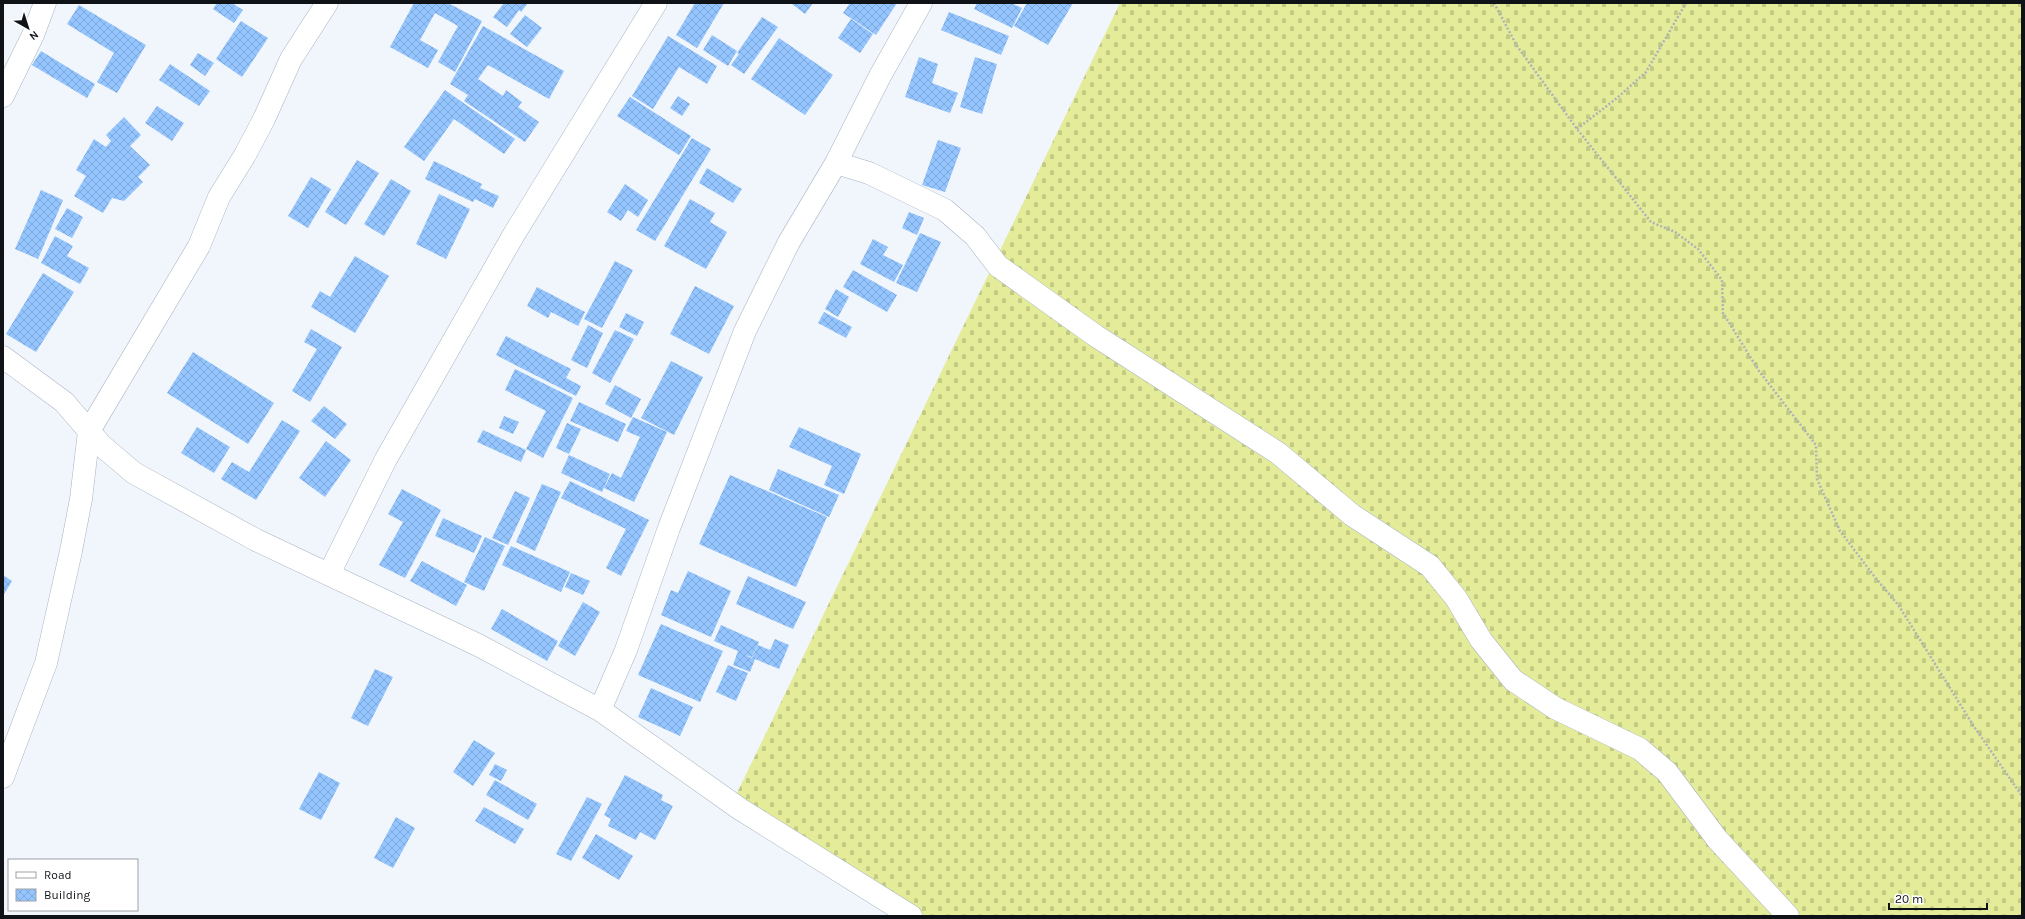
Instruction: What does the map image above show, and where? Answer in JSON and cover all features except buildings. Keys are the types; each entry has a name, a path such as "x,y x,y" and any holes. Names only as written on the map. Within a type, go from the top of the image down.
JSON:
{"street":[{"path":"3,96 32,35 45,3"},
{"path":"3,777 46,663 72,544 80,500 89,431 199,246 219,197 245,155 264,119 291,59 327,3"},
{"path":"329,574 386,459 513,236 656,3"},
{"path":"600,710 626,650 669,528 745,331 789,242 836,163 880,76 921,3"},
{"path":"836,163 869,173 945,210 975,236 998,266 1096,336 1278,454 1352,515 1430,566 1456,598 1481,640 1513,680 1555,708 1640,749 1667,772 1717,839 1788,916"},
{"path":"3,357 64,402 101,445 134,473 256,540 478,645 600,710 740,809 911,916"}],"path":[{"path":"1494,3 1517,46 1577,129 1651,222 1675,232 1698,249 1722,280 1723,313 1759,371 1816,445 1817,479 1840,531 1899,606 1973,725 2022,796"},
{"path":"1577,129 1617,98 1646,72 1686,3"}],"green space":[{"path":"1120,3 2022,3 2022,916 918,916 735,797"}]}
